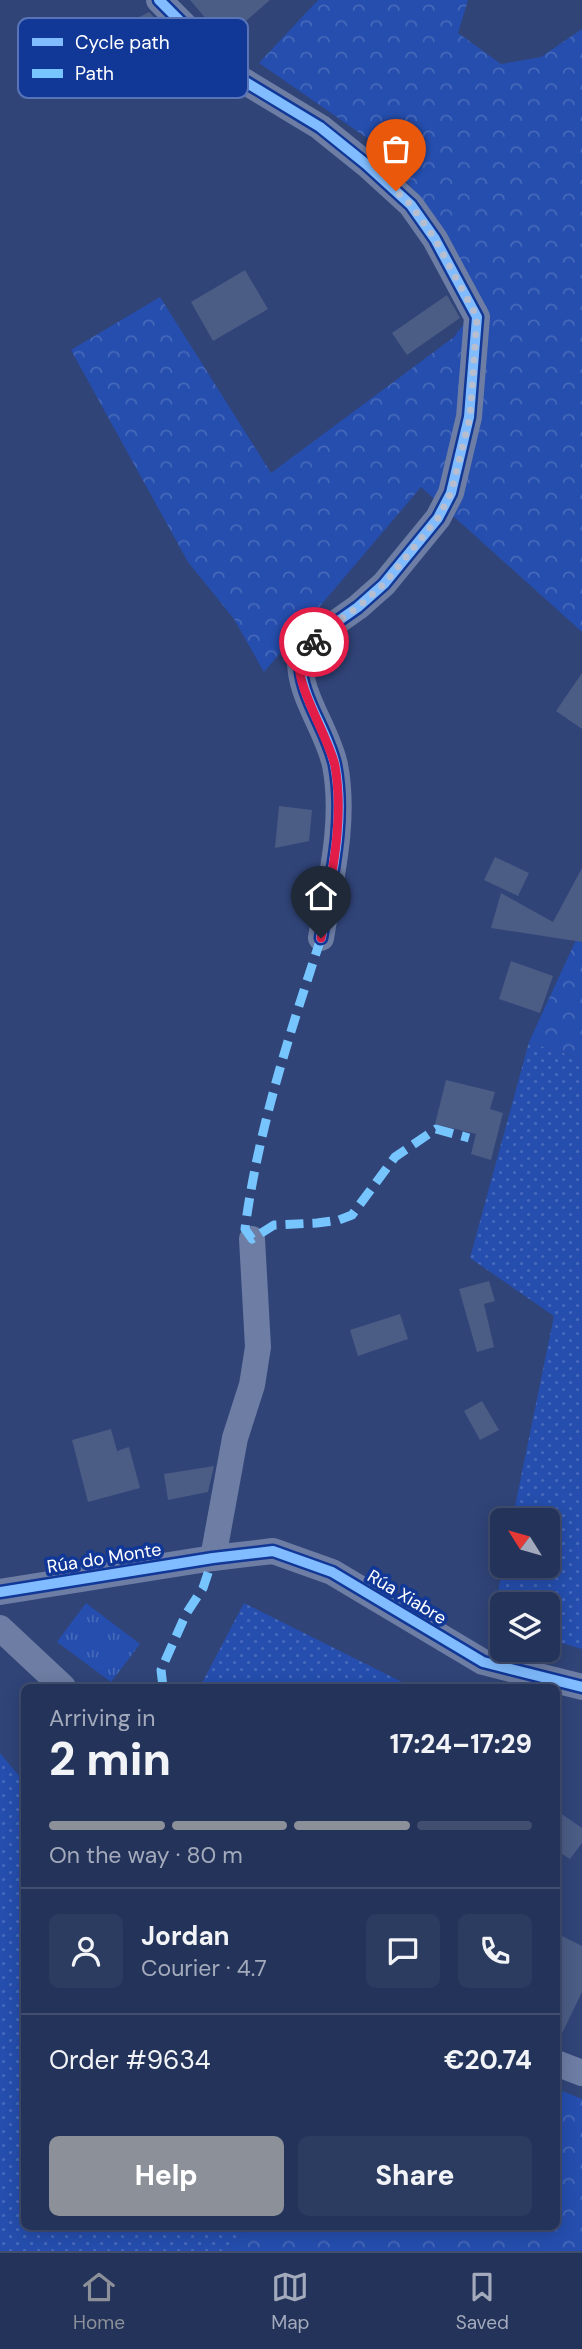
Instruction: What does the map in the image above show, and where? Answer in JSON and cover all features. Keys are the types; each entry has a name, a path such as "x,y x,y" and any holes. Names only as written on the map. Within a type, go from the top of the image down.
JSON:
{"street":[{"path":"159,0 177,18"},
{"path":"248,83 320,127 411,205 435,239 477,317 470,417 451,493 438,518 384,584 324,631 300,658 300,675 335,764 339,809 321,938"},
{"path":"214,1558 235,1438 252,1385 258,1347 252,1239"},
{"name":"Rúa Xiabre","path":"214,1558 273,1551 332,1572 483,1662 582,1687"},
{"name":"Rúa do Monte","path":"0,1592 214,1558"},
{"path":"0,1628 60,1684"},
{"path":"560,2065 582,2073"}],"green space":[{"path":"318,0 468,0 458,33 501,64 541,57 582,29 582,632 421,487 264,672 234,619 188,562 71,350 160,297 271,473 454,337 480,302 437,221 380,147 259,63"},
{"path":"582,927 582,1059 529,1042"},
{"path":"529,1042 582,1059 582,1649 560,1643 560,1592 498,1592 501,1578 560,1578 560,1508 515,1508 554,1316 470,1258"},
{"path":"86,1603 140,1644 111,1682 57,1642"},
{"path":"244,1603 406,1684 202,1684"},
{"path":"0,1753 21,1778 21,2230 243,2230 228,2251 0,2251"},
{"path":"560,2090 582,2099 582,2251 228,2251 243,2230 560,2230"}],"building":[{"path":"190,0 270,0 248,19 205,18"},
{"path":"149,12 155,18 137,18"},
{"path":"245,270 268,309 213,341 191,302"},
{"path":"447,295 460,318 407,355 392,333"},
{"path":"582,673 582,729 556,711"},
{"path":"279,806 312,810 309,841 275,848"},
{"path":"495,857 529,873 518,896 484,880"},
{"path":"582,868 582,942 491,928 501,893 553,922"},
{"path":"511,961 553,976 540,1013 499,999"},
{"path":"446,1080 495,1092 490,1109 503,1113 491,1160 471,1154 476,1134 435,1124"},
{"path":"489,1281 495,1301 484,1304 494,1347 477,1352 459,1289"},
{"path":"400,1314 408,1339 358,1356 350,1330"},
{"path":"482,1401 499,1430 480,1440 464,1411"},
{"path":"111,1429 117,1451 129,1447 140,1488 88,1502 72,1440"},
{"path":"214,1466 208,1492 168,1500 164,1474"},
{"path":"560,1813 582,1828 582,1843 570,1859 560,1853"},
{"path":"560,1935 582,1946 582,1992 560,2038"}],"marked path":[{"path":"321,938 287,1045 258,1155 245,1229 252,1239 274,1225 317,1223 352,1215 395,1157 436,1129 469,1138"},
{"path":"163,1684 161,1670 186,1614 203,1588 213,1558"}],"cycle path":[{"path":"159,0 177,18"},
{"path":"248,83 320,127 411,205 435,239 477,317 469,417 451,493 438,518 384,584 324,631 300,658 304,686 331,751 338,787 338,830 321,938"},
{"path":"0,1592 273,1551 332,1572 483,1662 582,1687"}],"way so far":[{"path":"314,642 384,584 438,518 451,493 470,417 477,317 435,239 411,205 396,191"}],"route":[{"path":"314,642 300,658 300,675 335,764 339,809 321,938"}]}
